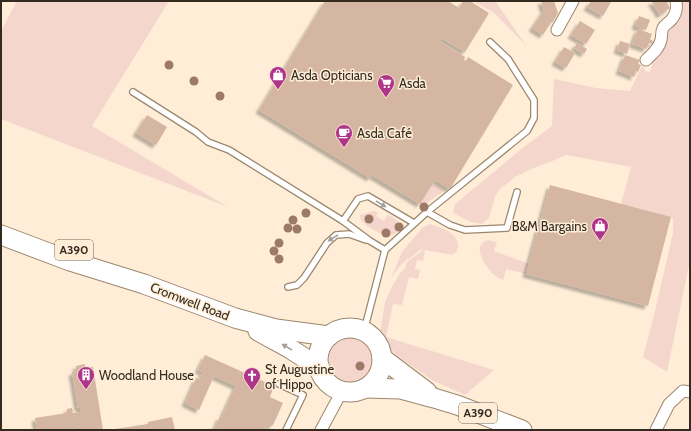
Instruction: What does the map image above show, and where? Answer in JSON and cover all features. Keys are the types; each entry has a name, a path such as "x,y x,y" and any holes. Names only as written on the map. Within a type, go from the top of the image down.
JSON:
{"highway":[{"name":"Cromwell Road","path":"1,221 69,248 144,284"},
{"name":"Cromwell Road","path":"1,235 70,261 144,284 235,318 276,329 329,336"},
{"name":"Cromwell Road","path":"235,318 289,348 320,368"},
{"path":"320,368 318,362 320,349 329,336 346,328 364,331"},
{"name":"A390","path":"364,331 373,338 379,346 382,358 434,398"},
{"path":"366,388 375,381 382,365 382,358"},
{"name":"A390","path":"320,368 327,382 342,391 356,392 366,388 401,389 457,405 522,430"}],"street":[{"path":"557,30 573,1"},
{"path":"646,60 658,48 663,28 672,20 676,12 676,1"},
{"path":"322,430 342,391"},
{"path":"656,430 668,404 683,392 690,392"}],"lane":[{"path":"364,331 385,250 427,212 527,131 534,118 534,100 508,59 490,42"},
{"path":"133,92 196,132 208,142 229,150 343,221 385,250"},
{"path":"427,212 450,226 465,230 507,228 517,192"},
{"path":"343,221 358,199 368,196 414,223"},
{"path":"288,287 297,285 304,278 327,243 336,235 349,234 370,241"},
{"path":"279,384 303,395 286,430"}],"shaded area":[{"path":"17,1 169,1 92,126 228,207 1,119 1,31"},
{"path":"473,1 495,1 526,45 494,13"},
{"path":"681,1 690,1 690,260 667,372 643,357 673,233 673,218 621,204 631,167 566,155 515,177 499,190 495,197 489,218 482,224 471,222 453,213 455,204 525,146 552,126 554,79 596,88 630,91 643,64 645,71 650,72 653,61 666,45 668,33 681,14"},
{"path":"432,184 444,191 427,203 420,204"},
{"path":"374,211 378,213 376,216 384,221 387,215 394,218 398,222 401,229 390,236 387,236 379,233 361,220 360,215"},
{"path":"430,224 455,236 458,245 457,251 452,255 425,250 423,261 417,260 415,269 420,270 418,279 409,277 402,305 393,304 386,337 494,370 465,395 432,380 396,355 380,333 385,302 393,285 400,273 405,268 407,262 423,250 421,249 408,260 408,258 391,278 402,252 423,227"},
{"path":"488,240 497,242 494,251 529,264 526,274 506,269 503,280 494,275 484,262 480,251 480,246"},
{"path":"351,336 364,340 370,346 374,359 370,372 364,378 351,382 338,378 332,372 328,359 332,346 338,340"}],"building":[{"name":"Asda","path":"325,1 448,1 459,8 463,1 470,1 489,13 465,52 441,38 439,41 465,57 464,60 466,61 468,57 513,85 450,189 435,180 420,204 372,175 370,178 259,110"},
{"path":"541,1 554,1 558,13 543,35 532,28 544,10"},
{"path":"591,1 611,2 603,16 587,7"},
{"path":"651,1 670,1 667,3 670,8 660,15"},
{"path":"639,16 650,20 646,30 635,26"},
{"path":"580,21 595,30 586,44 571,35"},
{"path":"638,29 652,34 650,39 653,41 652,44 649,43 646,49 632,44"},
{"path":"620,41 630,44 627,54 617,50"},
{"path":"577,43 587,49 584,54 574,48"},
{"path":"564,47 575,53 566,68 555,62"},
{"path":"625,55 640,60 638,64 641,65 638,72 636,71 634,77 619,71"},
{"path":"147,115 167,127 156,145 136,133"},
{"name":"B&M Bargains","path":"550,185 671,217 648,306 526,274"},
{"name":"St Augustine of Hippo","path":"205,355 274,386 270,397 283,403 273,425 260,430 220,430 215,428 220,416 223,418 223,414 236,386 214,376 199,410 185,403 196,378 199,379 203,372 198,370"},
{"name":"Woodland House","path":"85,364 85,368 93,367 103,430 81,430 80,427 73,430 37,430 35,418 67,413 67,409 72,408 73,412 71,413 81,412 80,408 78,408 72,372 76,371 76,366"},
{"name":"Woodland House","path":"172,417 175,430 115,430 148,424 148,422"}],"place":[{"name":"Asda Opticians","path":"278,90"},
{"name":"Asda","path":"386,98"},
{"name":"Asda Café","path":"344,148"},
{"name":"B&M Bargains","path":"600,241"},
{"name":"Woodland House","path":"86,390"},
{"name":"St Augustine of Hippo","path":"252,391"}]}
